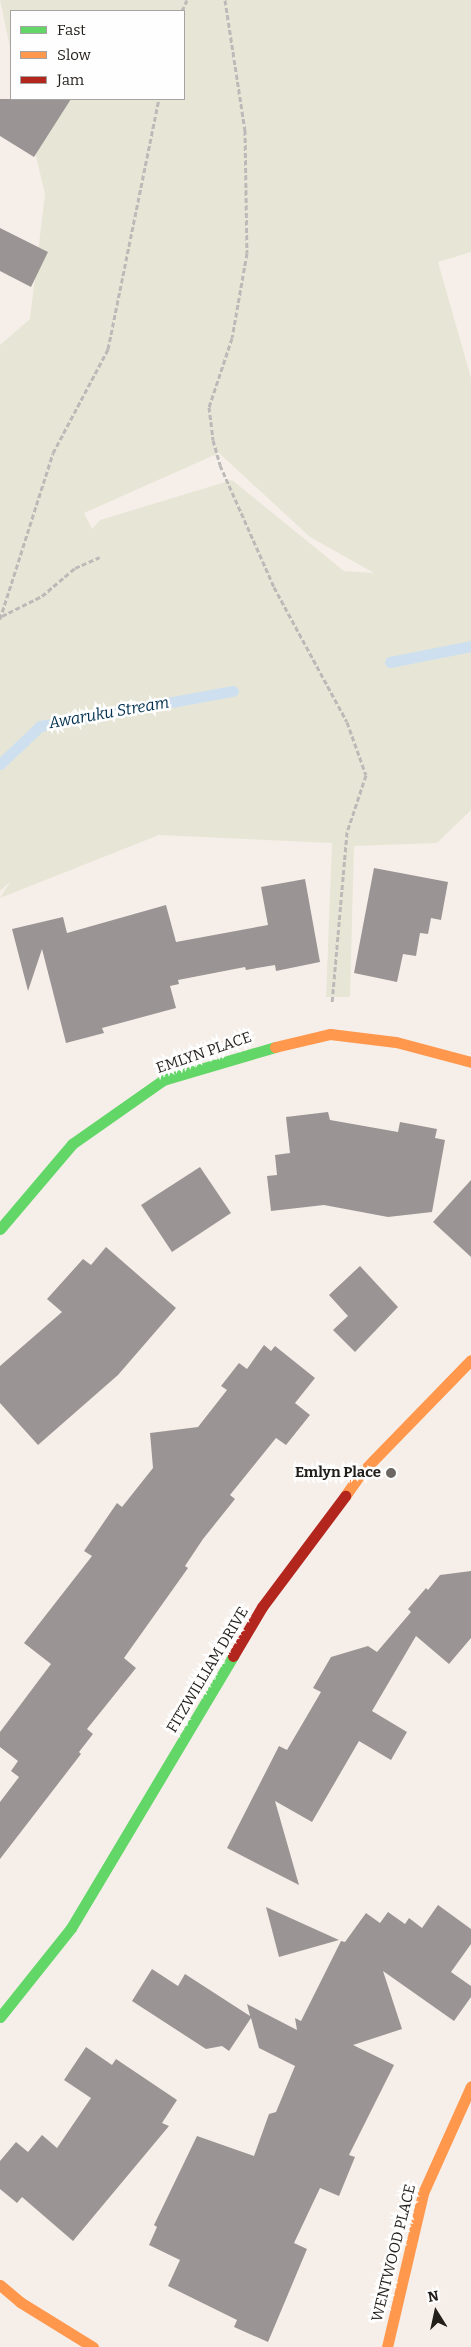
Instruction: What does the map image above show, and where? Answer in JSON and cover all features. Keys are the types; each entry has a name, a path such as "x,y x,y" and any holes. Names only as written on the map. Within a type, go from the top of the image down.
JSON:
{"street":[{"name":"EMLYN PLACE","path":"0,1229 72,1144 163,1080 246,1052 330,1034 396,1042 471,1062"},
{"name":"FITZWILLIAM DRIVE","path":"0,2017 72,1928 262,1607 362,1472 471,1360"},
{"name":"WENTWOOD PLACE","path":"387,2347 423,2193 471,2086"},
{"path":"0,2285 20,2302 93,2347"}],"path":[{"path":"225,0 245,130 247,253 232,338 209,407 213,440 220,465 274,587 347,722 366,775 346,832 330,1034"},
{"path":"0,618 54,453 108,349 159,100"},
{"path":"0,618 42,596 75,568 100,557"}],"shaded area":[{"path":"0,0 471,0 471,252 438,262 471,378 471,810 437,843 354,846 350,997 326,997 332,843 159,835 0,898 10,882 0,891 0,345 30,319 45,194 22,100 185,100 185,10 10,10 10,47","holes":["219,453 310,537 374,573 344,571 232,480 100,520 92,529 84,513"]}],"building":[{"path":"0,99 70,100 34,157 0,136"},
{"path":"0,228 48,252 31,287 0,271"},
{"path":"374,868 448,882 441,920 431,918 428,934 420,933 416,956 403,954 397,982 354,973"},
{"path":"305,879 320,962 276,971 275,965 246,970 245,967 178,980 179,984 170,986 176,1008 102,1028 104,1033 66,1043 42,949 28,991 12,929 63,917 67,933 166,905 176,942 268,925 261,887"},
{"path":"328,1112 330,1120 398,1132 400,1122 437,1129 435,1138 445,1140 432,1212 388,1217 324,1205 271,1211 267,1176 277,1175 275,1155 290,1153 286,1117"},
{"path":"200,1167 231,1213 172,1252 141,1205"},
{"path":"471,1180 471,1257 433,1222"},
{"path":"106,1247 176,1308 118,1375 38,1445 0,1403 0,1366 62,1312 47,1299 83,1259 91,1265"},
{"path":"360,1266 398,1307 355,1352 333,1330 348,1316 329,1295"},
{"path":"264,1345 271,1351 275,1346 315,1378 295,1403 310,1415 286,1445 276,1438 230,1495 235,1499 203,1539 185,1566 188,1568 124,1658 136,1668 87,1729 93,1734 79,1752 81,1754 0,1859 0,1802 19,1777 11,1771 18,1761 0,1747 0,1732 51,1664 24,1643 92,1556 84,1551 117,1503 122,1507 153,1468 150,1433 198,1427 227,1390 221,1386 239,1363 247,1369"},
{"path":"471,1571 471,1638 449,1664 416,1636 372,1711 407,1732 391,1760 359,1741 312,1822 275,1801 299,1885 227,1848 279,1746 287,1750 321,1692 313,1688 331,1657 368,1646 377,1652 411,1612 408,1609 426,1588 428,1590 440,1575"},
{"path":"438,1905 471,1929 471,1944 451,1972 471,1986 471,1997 454,2021 383,1971 402,2029 353,2045 394,2065 349,2155 355,2157 339,2196 320,2188 294,2243 307,2249 268,2342 234,2327 237,2320 168,2286 180,2260 149,2245 157,2227 154,2225 197,2136 254,2156 269,2114 276,2112 295,2066 259,2048 251,2018 229,2051 222,2046 206,2049 132,2001 152,1969 178,1986 185,1974 250,2016 247,2004 297,2030 295,2018 301,2021 341,1941 345,1942 366,1913 380,1923 388,1912 405,1924 409,1918 422,1928"},
{"path":"266,1907 339,1940 279,1957"},
{"path":"86,2047 112,2065 116,2059 177,2100 162,2123 169,2126 73,2241 22,2197 17,2203 0,2189 0,2161 16,2142 28,2152 42,2135 57,2148 91,2098 64,2080"}],"waterway":[{"name":"Awaruku Stream","path":"390,662 471,646"},
{"name":"Awaruku Stream","path":"0,764 40,726 233,691"}],"traffic: fast":[{"path":"0,1229 72,1144 163,1080 275,1047"},
{"path":"0,2017 71,1928 233,1656"}],"traffic: slow":[{"path":"275,1047 330,1034 396,1042 471,1062"},
{"path":"345,1496 362,1472 471,1360"},
{"path":"387,2347 423,2193 471,2086"},
{"path":"0,2285 20,2302 93,2347"}],"traffic: jam":[{"path":"233,1656 262,1607 345,1496"}],"place":[{"name":"Emlyn Place","path":"391,1473"}]}
